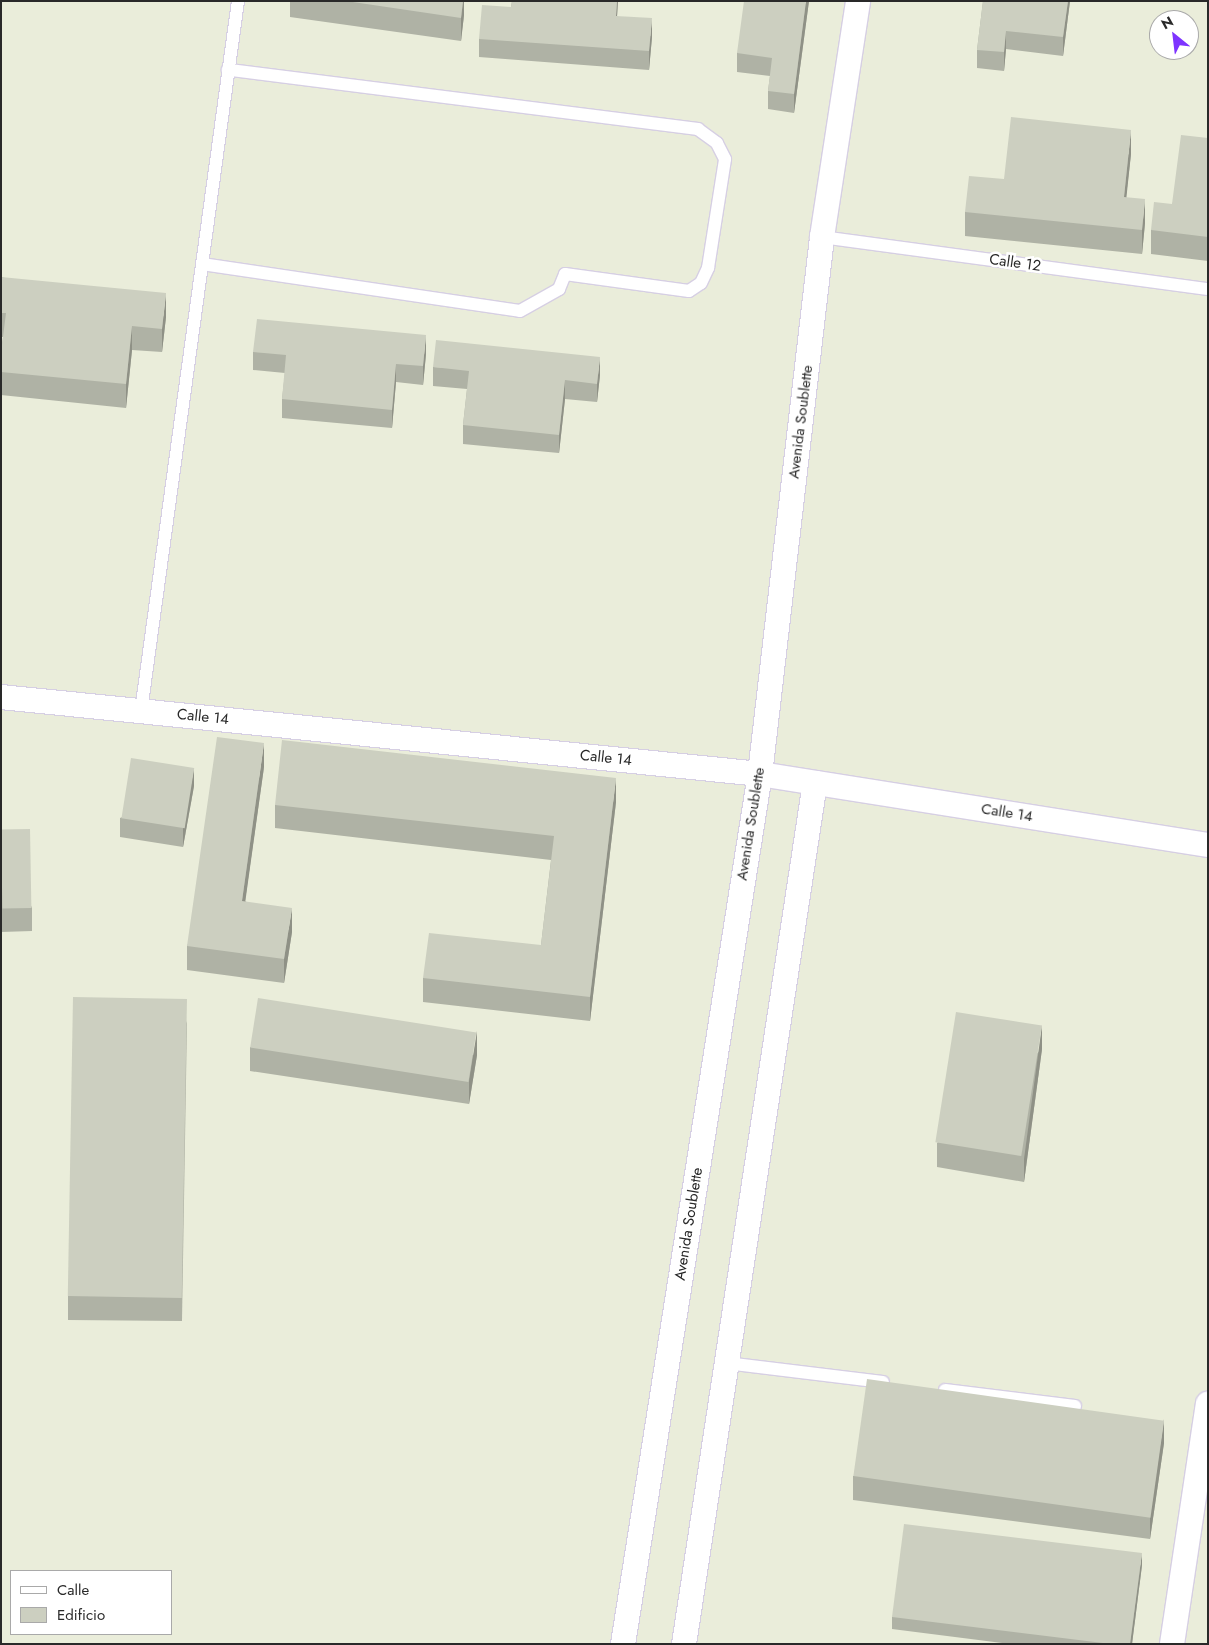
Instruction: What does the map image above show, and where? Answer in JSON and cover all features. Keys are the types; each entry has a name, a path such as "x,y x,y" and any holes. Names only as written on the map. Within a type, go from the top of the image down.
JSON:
{"street":[{"name":"Avenida Soublette","path":"623,1644 760,774 822,237 858,1"},
{"name":"Calle 14","path":"1,697 760,774 1208,845"},
{"path":"684,1644 815,783"},
{"path":"1172,1644 1207,1411"}],"lane":[{"path":"142,711 238,1"},
{"path":"202,264 520,311 559,289 565,274 689,291 701,283 708,268 725,160 717,143 698,129 228,70"},
{"name":"Calle 12","path":"822,237 1208,288"},
{"path":"726,1363 900,1384"},
{"path":"929,1388 1075,1406"}],"building":[{"path":"346,1 463,1 461,18"},
{"path":"512,1 617,1 616,16 652,18 649,51 479,39 482,5 511,7"},
{"path":"744,1 806,1 794,94 768,91 772,58 737,53"},
{"path":"983,1 1068,1 1063,37 1006,31 1004,52 977,50"},
{"path":"1011,117 1131,130 1124,197 1145,199 1142,230 965,212 969,176 1004,179"},
{"path":"1181,135 1208,138 1208,237 1151,230 1154,202 1172,204"},
{"path":"1,277 166,293 162,329 132,326 126,384 1,372 1,353 6,313 1,313"},
{"path":"257,319 426,335 423,366 396,364 392,410 282,399 286,355 253,352"},
{"path":"436,340 600,357 597,384 565,380 559,435 463,425 469,371 433,367"},
{"path":"217,737 264,743 242,901 292,908 284,959 187,946"},
{"path":"282,740 616,778 590,997 423,978 429,933 541,945 554,836 275,805"},
{"path":"131,758 194,768 185,828 121,818"},
{"path":"30,829 31,908 2,908 1,830"},
{"path":"73,997 187,999 182,1298 68,1296"},
{"path":"258,998 476,1033 468,1082 250,1047"},
{"path":"956,1012 1042,1026 1021,1156 935,1142"},
{"path":"867,1379 1164,1421 1150,1518 853,1476"},
{"path":"904,1524 1142,1553 1130,1644 1111,1644 892,1617"}]}
